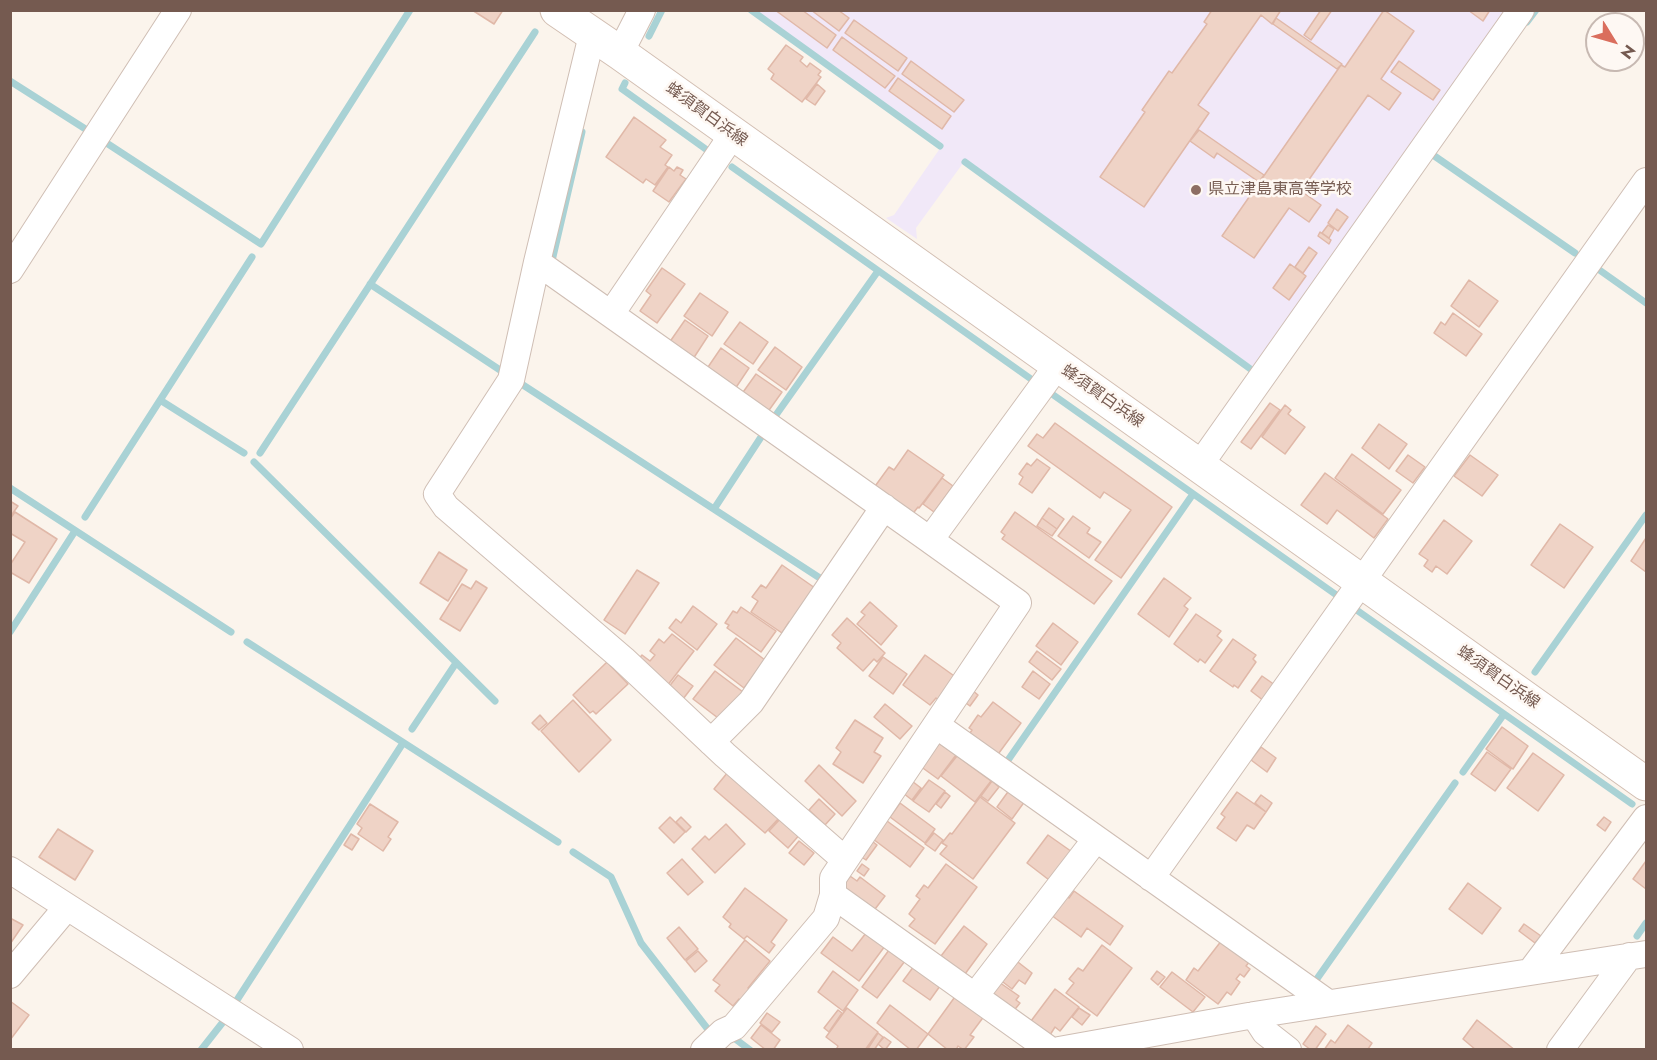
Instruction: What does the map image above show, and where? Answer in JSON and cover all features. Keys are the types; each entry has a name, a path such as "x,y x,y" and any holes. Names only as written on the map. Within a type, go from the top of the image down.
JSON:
{"main road":[{"name":"蜂須賀白浜線","path":"557,10 1647,784"}],"street":[{"path":"10,270 178,10"},
{"path":"620,53 642,10"},
{"path":"1199,466 1521,10"},
{"path":"592,35 511,380 437,494 446,507 623,659 711,742 845,860"},
{"path":"611,314 733,134"},
{"path":"1151,878 1647,181"},
{"path":"537,262 1018,603 833,878 833,895 826,918 734,1027 723,1032 704,1050"},
{"path":"930,540 1057,366"},
{"path":"711,742 751,702 884,507"},
{"path":"936,725 1328,1004"},
{"path":"1531,971 1647,818"},
{"path":"975,996 1096,839"},
{"path":"10,870 290,1050"},
{"path":"833,895 1050,1050"},
{"path":"10,975 67,907"},
{"path":"1059,1050 1254,1015 1638,955"},
{"path":"1560,1050 1638,955"},
{"path":"1254,1015 1265,1032 1288,1050"}],"shaded area":[{"name":"県立津島東高等学校","path":"756,11 1513,11 1256,369 966,159 916,228 917,239 886,218 894,215 943,144"}],"building":[{"path":"472,10 503,10 494,24"},
{"path":"775,10 802,10 836,35 827,48"},
{"path":"811,10 838,10 849,18 839,31"},
{"path":"1212,10 1281,10 1272,24 1261,15 1198,105 1209,113 1144,207 1100,177 1145,112 1142,110 1169,71 1172,73 1207,24 1204,22"},
{"path":"1321,10 1332,10 1311,40 1304,35"},
{"path":"1384,10 1414,31 1381,79 1401,93 1389,110 1368,95 1301,191 1321,205 1309,222 1289,208 1254,258 1222,236 1341,65 1345,67"},
{"path":"1468,10 1490,10 1483,21"},
{"path":"1276,18 1342,64 1337,69 1273,24"},
{"path":"854,20 907,58 898,71 845,33"},
{"path":"842,37 895,76 885,88 833,50"},
{"path":"786,45 803,57 800,61 807,67 810,63 821,71 818,75 821,77 802,102 771,79 774,74 768,69"},
{"path":"911,61 964,100 954,112 902,74"},
{"path":"1399,61 1440,90 1433,100 1391,72"},
{"path":"898,78 951,116 942,129 889,91"},
{"path":"817,84 825,91 815,105 806,99"},
{"path":"634,117 666,140 660,147 672,155 665,165 668,167 655,185 646,179 643,183 606,157"},
{"path":"1199,130 1264,175 1259,182 1217,153 1214,158 1190,141"},
{"path":"669,167 674,171 677,167 683,170 680,175 686,179 669,202 653,191"},
{"path":"1337,209 1348,217 1338,231 1328,223"},
{"path":"1328,225 1334,229 1329,238 1322,233"},
{"path":"1320,232 1331,240 1329,244 1318,236"},
{"path":"1309,247 1317,253 1303,273 1295,267"},
{"path":"1290,264 1306,276 1289,300 1273,288"},
{"path":"662,268 685,284 657,323 640,311 651,295 646,291"},
{"path":"1469,280 1498,301 1479,327 1451,306"},
{"path":"700,293 728,312 712,336 684,316"},
{"path":"1453,313 1482,334 1466,356 1434,333 1441,322 1445,325"},
{"path":"685,320 708,336 693,359 669,343"},
{"path":"740,322 768,342 753,364 724,344"},
{"path":"775,347 802,367 786,390 758,370"},
{"path":"721,348 749,368 735,389 706,370"},
{"path":"756,374 782,392 767,413 741,395"},
{"path":"1270,403 1280,410 1251,449 1241,442"},
{"path":"1285,405 1291,410 1288,414 1305,427 1285,454 1262,437"},
{"path":"1055,423 1172,507 1121,578 1095,560 1131,510 1104,492 1100,498 1028,446 1037,434 1043,438"},
{"path":"1379,424 1407,444 1389,469 1362,448"},
{"path":"908,450 944,475 911,516 873,489 889,467 894,470"},
{"path":"1352,454 1401,490 1383,514 1335,478"},
{"path":"1408,455 1425,467 1413,483 1396,471"},
{"path":"1470,455 1498,475 1482,496 1454,476"},
{"path":"1037,459 1050,468 1032,493 1019,484 1023,477 1019,474 1027,463 1031,466"},
{"path":"1325,473 1388,519 1374,538 1337,510 1327,524 1301,505"},
{"path":"942,478 953,486 934,512 923,504"},
{"path":"10,501 18,506 10,517"},
{"path":"1049,508 1064,519 1057,529 1042,518"},
{"path":"15,512 57,539 29,583 10,572 10,565 25,542 10,533 10,519"},
{"path":"1015,512 1112,581 1094,604 1002,539 1005,535 1001,532"},
{"path":"1073,516 1090,528 1087,533 1101,542 1089,558 1058,536"},
{"path":"1042,518 1057,529 1052,536 1037,526"},
{"path":"1444,520 1472,541 1447,574 1436,566 1432,572 1424,566 1428,560 1419,554"},
{"path":"1560,524 1593,547 1564,588 1531,565"},
{"path":"1646,538 1646,572 1631,561"},
{"path":"439,552 467,570 448,601 420,583"},
{"path":"782,565 815,588 782,633 751,612 758,601 752,597 761,585 766,588"},
{"path":"637,570 659,583 625,634 604,620"},
{"path":"1164,578 1191,598 1184,606 1188,609 1169,637 1138,614"},
{"path":"476,581 487,588 460,631 440,619 462,584 471,589"},
{"path":"870,602 897,626 881,645 857,624 865,615 861,612"},
{"path":"693,606 717,624 697,650 669,628 676,619 681,623"},
{"path":"741,607 776,631 761,652 727,628 729,625 725,623 733,611 737,613"},
{"path":"1196,614 1221,631 1217,636 1222,640 1205,663 1200,659 1198,662 1174,644"},
{"path":"847,618 885,653 877,662 874,659 863,671 837,648 841,643 832,635"},
{"path":"1053,623 1078,642 1061,665 1036,646"},
{"path":"672,634 694,651 667,686 636,662 642,655 650,661 655,655 650,651 659,639 664,643"},
{"path":"736,638 765,660 744,688 714,665"},
{"path":"1233,639 1256,655 1253,659 1256,662 1238,688 1210,671"},
{"path":"1037,651 1061,669 1052,680 1029,662"},
{"path":"925,655 957,678 940,701 936,698 930,705 903,685"},
{"path":"883,657 907,674 893,694 869,676"},
{"path":"607,662 628,684 596,714 593,711 590,713 573,695"},
{"path":"715,671 743,692 722,721 693,699"},
{"path":"1033,671 1050,684 1039,699 1022,687"},
{"path":"678,675 693,686 683,699 668,688"},
{"path":"1262,676 1275,685 1264,701 1251,691"},
{"path":"972,690 978,695 970,706 963,701"},
{"path":"573,700 611,740 579,772 541,731"},
{"path":"993,702 1021,723 996,757 968,736 972,730 969,728 978,715 981,717"},
{"path":"885,704 912,726 900,739 874,717"},
{"path":"540,715 547,723 539,730 532,723"},
{"path":"855,720 883,738 874,752 881,756 863,783 833,764 841,752 836,748"},
{"path":"1502,727 1528,746 1513,769 1486,749"},
{"path":"937,742 956,755 938,779 920,766"},
{"path":"1261,747 1276,758 1267,772 1251,760"},
{"path":"1487,752 1511,769 1495,791 1471,774"},
{"path":"1533,753 1564,775 1538,811 1507,788"},
{"path":"957,756 991,781 975,802 941,776"},
{"path":"819,765 856,801 842,816 805,781"},
{"path":"728,772 780,817 765,833 714,789"},
{"path":"908,778 921,788 912,800 899,790"},
{"path":"929,780 945,791 929,812 913,801"},
{"path":"992,781 999,787 988,801 981,796"},
{"path":"1010,789 1025,801 1012,819 997,807"},
{"path":"945,792 950,796 941,808 936,804"},
{"path":"1237,792 1266,812 1254,829 1247,825 1236,841 1217,828 1225,817 1221,814"},
{"path":"1261,795 1272,803 1266,812 1255,803"},
{"path":"980,797 1015,823 973,879 940,854 947,846 942,843 950,833 952,834"},
{"path":"819,799 835,814 825,825 809,810"},
{"path":"900,803 935,829 925,843 890,817"},
{"path":"370,804 398,822 388,837 391,839 383,851 358,834 362,828 357,824"},
{"path":"670,817 685,832 674,843 659,828"},
{"path":"681,817 691,827 686,832 676,822"},
{"path":"782,817 801,833 788,848 769,831"},
{"path":"1604,817 1611,822 1605,831 1597,825"},
{"path":"887,821 924,848 910,867 873,839"},
{"path":"726,824 745,844 715,873 692,849 705,836 709,840"},
{"path":"58,829 93,851 75,880 39,857"},
{"path":"934,833 943,840 935,851 925,844"},
{"path":"351,834 359,839 352,850 344,845"},
{"path":"1048,835 1075,854 1053,883 1027,863"},
{"path":"868,838 877,845 866,860 857,854"},
{"path":"799,841 814,853 804,865 789,853"},
{"path":"682,859 703,882 688,895 667,873"},
{"path":"1646,861 1646,889 1633,879"},
{"path":"862,864 869,869 864,876 857,871"},
{"path":"946,864 977,887 935,944 909,926 915,919 909,914 920,899 916,896 924,885 928,888"},
{"path":"850,876 857,881 860,877 885,896 872,913 841,889"},
{"path":"1468,883 1501,908 1482,934 1449,909"},
{"path":"745,888 787,920 771,942 775,945 769,953 747,936 744,939 729,927 731,924 723,917"},
{"path":"1074,891 1123,926 1110,945 1087,928 1081,937 1051,915 1065,895 1069,898"},
{"path":"10,918 23,925 10,944"},
{"path":"1524,924 1541,936 1535,943 1519,931"},
{"path":"964,926 987,944 965,974 941,956"},
{"path":"679,927 698,949 685,960 667,938"},
{"path":"866,933 885,946 859,981 821,953 833,937 852,951"},
{"path":"745,940 770,961 748,988 751,991 742,1002 739,999 733,1006 715,991 720,985 713,980"},
{"path":"1222,940 1252,959 1246,966 1250,969 1244,977 1240,974 1236,979 1240,982 1231,995 1227,992 1218,1004 1186,980 1194,968 1198,971"},
{"path":"1102,945 1132,968 1097,1016 1066,993 1074,983 1069,979 1078,968 1083,971"},
{"path":"889,950 905,961 877,998 862,987"},
{"path":"698,951 707,961 695,972 686,961"},
{"path":"1014,959 1032,973 1025,984 1019,980 1012,989 999,979"},
{"path":"914,966 940,986 930,1000 903,981"},
{"path":"833,971 858,990 843,1011 818,992"},
{"path":"1157,971 1165,977 1158,985 1151,979"},
{"path":"1172,972 1205,997 1193,1012 1160,987"},
{"path":"996,980 1019,996 1016,1000 1020,1003 1012,1013 986,994"},
{"path":"1055,989 1079,1007 1060,1031 1055,1027 1050,1035 1031,1021"},
{"path":"957,994 985,1015 970,1035 974,1037 964,1050 958,1046 956,1050 948,1050 928,1034"},
{"path":"10,1001 29,1015 10,1040"},
{"path":"890,1005 928,1034 916,1050 911,1050 877,1023"},
{"path":"847,1008 878,1032 865,1050 836,1050 838,1046 826,1037"},
{"path":"1079,1008 1090,1015 1082,1025 1072,1017"},
{"path":"838,1010 842,1013 829,1032 824,1028"},
{"path":"767,1013 780,1022 772,1032 760,1023"},
{"path":"1477,1020 1515,1050 1476,1050 1463,1039"},
{"path":"761,1025 780,1040 773,1050 766,1050 751,1038"},
{"path":"1348,1025 1372,1043 1369,1050 1324,1050 1331,1040 1335,1043"},
{"path":"1316,1026 1326,1034 1315,1050 1311,1050 1303,1044"},
{"path":"878,1033 883,1037 874,1050 867,1050"},
{"path":"884,1037 891,1042 885,1050 878,1044"}],"waterway":[{"path":"105,142 261,244 410,10"},
{"path":"649,36 662,10"},
{"path":"751,10 940,146"},
{"path":"1527,22 1536,10"},
{"path":"260,453 535,32"},
{"path":"10,81 87,130"},
{"path":"625,83 622,89 707,150"},
{"path":"552,261 582,132"},
{"path":"1433,155 1575,253"},
{"path":"965,162 1256,373"},
{"path":"732,167 1031,379"},
{"path":"85,517 252,257"},
{"path":"1598,269 1646,303"},
{"path":"771,422 878,271"},
{"path":"370,284 503,372"},
{"path":"520,383 826,582"},
{"path":"1052,394 1335,594"},
{"path":"160,400 244,453"},
{"path":"714,509 765,431"},
{"path":"254,462 495,701"},
{"path":"10,488 231,632"},
{"path":"1006,763 1193,494"},
{"path":"1535,672 1646,515"},
{"path":"10,632 75,531"},
{"path":"1358,611 1632,804"},
{"path":"247,642 558,842"},
{"path":"412,729 456,663"},
{"path":"1463,772 1504,714"},
{"path":"237,1000 403,743"},
{"path":"1314,983 1455,783"},
{"path":"573,852 611,877 641,943 710,1032 707,1035"},
{"path":"1637,936 1646,923"},
{"path":"201,1050 223,1022"},
{"path":"730,1035 750,1050"}],"place":[{"name":"県立津島東高等学校","path":"1196,190"}]}
